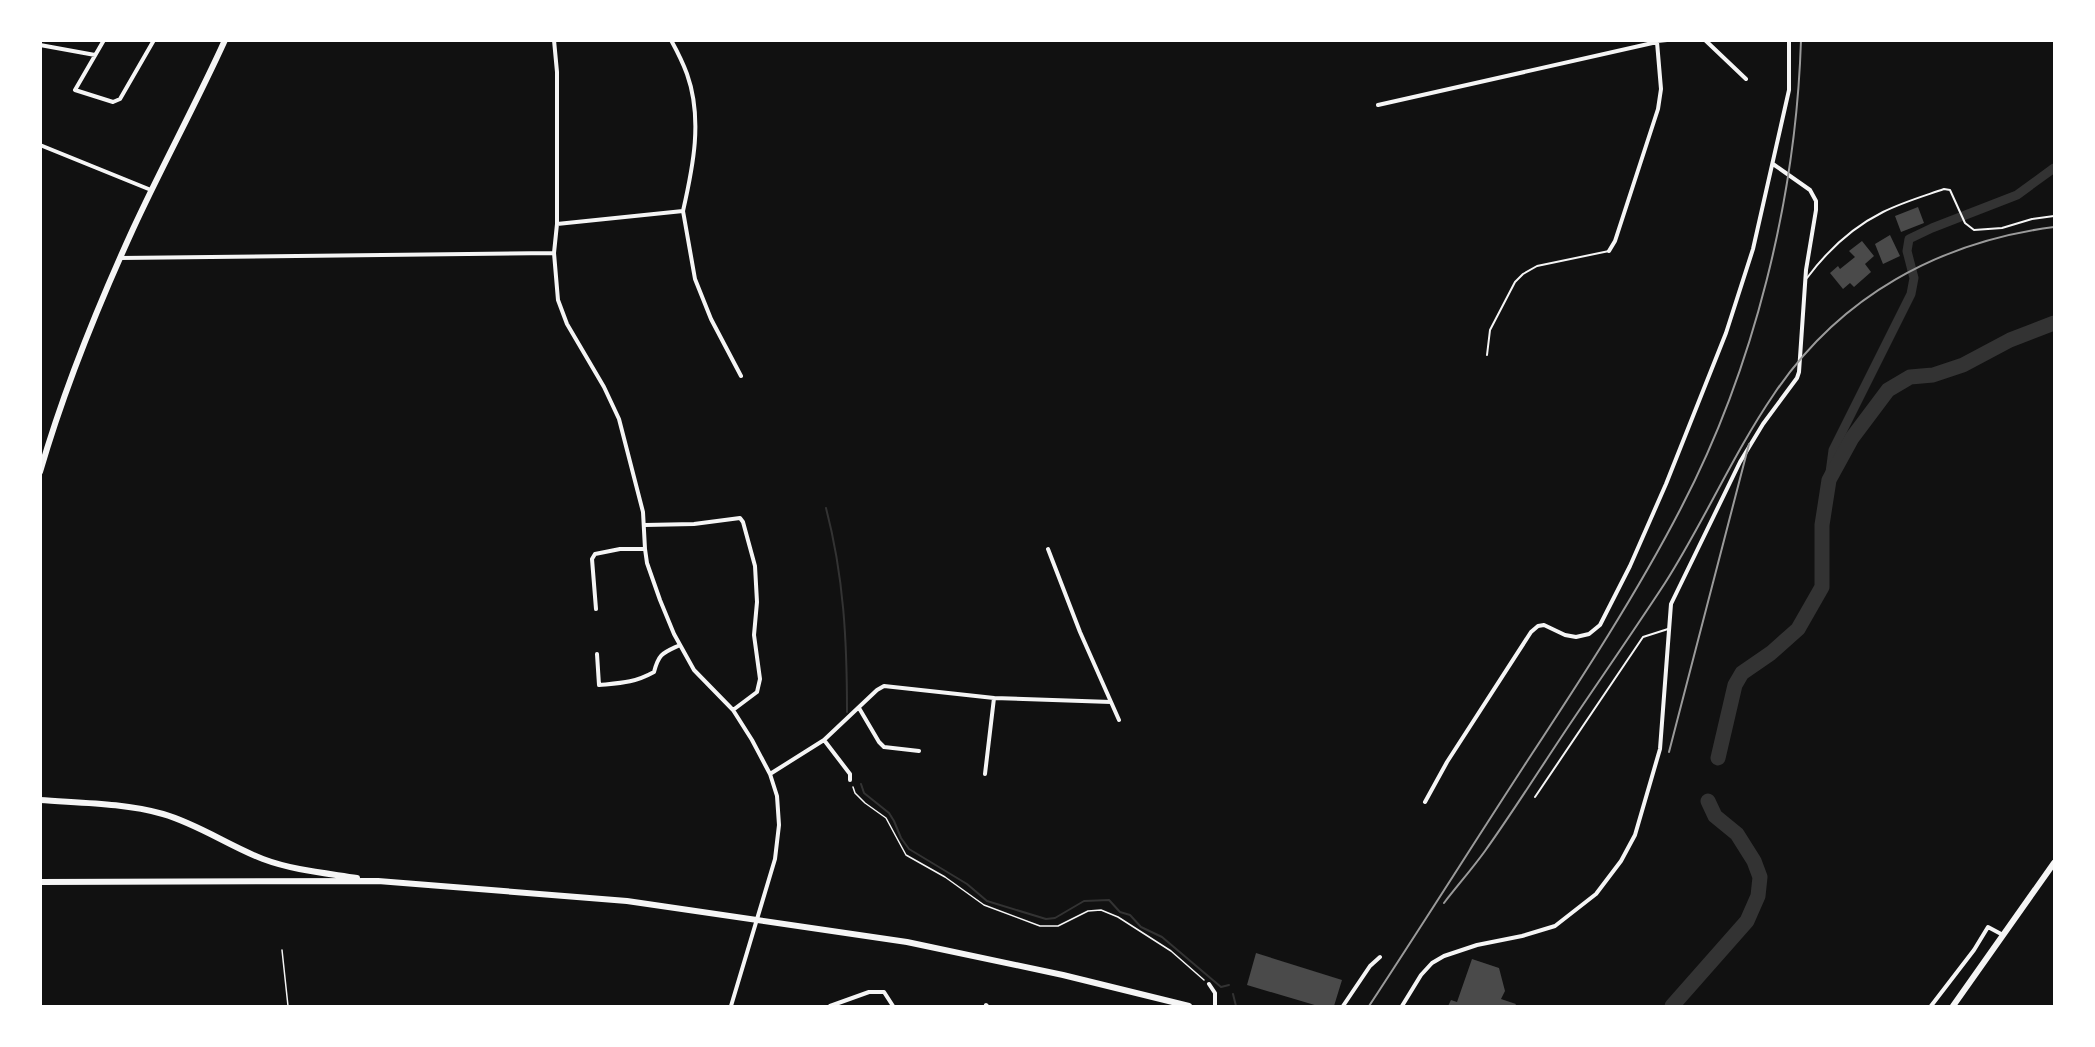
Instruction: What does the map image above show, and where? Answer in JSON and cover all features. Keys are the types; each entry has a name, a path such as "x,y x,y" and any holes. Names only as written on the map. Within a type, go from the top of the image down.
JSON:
{"main road":[{"path":"40,472 52,432 93,320 152,190 225,40"},
{"path":"40,800 132,808 164,814 206,831 263,859 301,870 378,881 627,901 779,922 958,952 1189,1006"},
{"path":"1953,1006 2055,862"},
{"path":"40,882 378,881"}],"street":[{"path":"104,40 75,90 113,102 120,99 154,40"},
{"path":"554,40 557,72 557,225 554,253 556,286 562,312 604,387 619,419 645,525 647,563 660,600 694,670 733,710 752,740 770,774 778,805 779,825 775,859 731,1006"},
{"path":"671,40 687,74 695,117 694,153 683,211 695,279 711,319 741,376"},
{"path":"1378,105 1667,40"},
{"path":"1705,40 1746,78"},
{"path":"1425,802 1447,762 1531,632 1538,626 1544,625 1565,635 1576,637 1589,634 1600,625 1630,566 1666,484 1726,333 1754,249 1789,90 1789,40"},
{"path":"1609,251 1615,241 1658,109 1661,89 1657,41"},
{"path":"40,45 96,55"},
{"path":"40,146 152,190"},
{"path":"1401,1006 1421,975 1432,963 1444,956 1477,945 1522,936 1555,926 1596,894 1614,871 1635,835 1660,749 1671,604 1740,462 1763,424 1797,378 1816,201 1807,186 1781,170 1775,163 1773,164"},
{"path":"557,225 683,211"},
{"path":"120,258 554,253"},
{"path":"645,525 694,524 740,518 743,522 755,566 758,602 754,635 760,679 757,692 733,710"},
{"path":"597,609 592,558 595,554 620,549 645,549"},
{"path":"1048,549 1080,632 1119,720"},
{"path":"597,654 599,685 622,683 641,680 654,672 660,655 680,645"},
{"path":"770,774 824,740 884,686 994,698 1111,702"},
{"path":"985,774 994,698"},
{"path":"859,708 884,747 919,751"},
{"path":"824,740 850,774 850,780"},
{"path":"1931,1006 1974,950 1988,927 2003,935"},
{"path":"1343,1006 1370,966 1380,957"},
{"path":"1209,984 1215,993 1215,1006"},
{"path":"830,1006 869,992 884,992 893,1006"}],"lane":[{"path":"1806,280 1822,257 1833,247 1883,212 1944,189 1950,190 1965,223 1974,230 2002,228 2032,219 2055,216"},
{"path":"1487,355 1490,330 1515,282 1523,274 1537,266 1609,251"},
{"path":"1535,797 1642,637 1668,629"}],"path":[{"path":"850,780 855,793 886,818 906,855 945,877 984,905 1040,926 1058,926 1088,911 1101,910 1118,917 1171,951 1209,984"},
{"path":"282,950 288,1006"}],"building":[{"path":"1918,207 1924,223 1901,232 1895,216"},
{"path":"1890,235 1900,256 1883,264 1875,244"},
{"path":"1862,241 1874,256 1865,264 1871,272 1854,287 1850,283 1843,289 1830,273 1838,266 1840,269 1855,257 1849,251"},
{"path":"1256,953 1342,980 1334,1006 1318,1006 1247,985"},
{"path":"1472,959 1499,968 1505,991 1501,999 1516,1004 1515,1006 1448,1006 1451,1000 1457,1002"}],"waterway":[{"path":"1829,480 1833,450 1911,294 1914,278 1907,251 1909,239 2017,195 2054,168"},
{"path":"1718,758 1735,685 1742,673 1771,653 1798,629 1822,587 1822,525 1829,480 1852,438 1888,390 1910,377 1933,375 1963,365 2010,340 2054,323"},
{"path":"826,508 841,584 847,712"},
{"path":"861,784 864,793 889,813 909,849 967,884 987,901 1046,919 1055,918 1084,901 1109,900 1120,912 1130,915 1141,927 1162,937 1221,987 1229,985"},
{"path":"1672,1006 1747,921 1758,896 1760,877 1754,861 1737,834 1715,816 1708,801"},
{"path":"1233,994 1236,1006"}],"railway":[{"path":"1369,1006 1606,639 1645,574 1707,454 1750,340 1780,221 1797,100 1801,40"},
{"path":"1444,903 1496,835 1665,583 1759,417 1800,359 1829,329 1861,302 1896,279 1932,261 1971,246 2012,234 2054,227"},
{"path":"1669,752 1749,444"}]}
